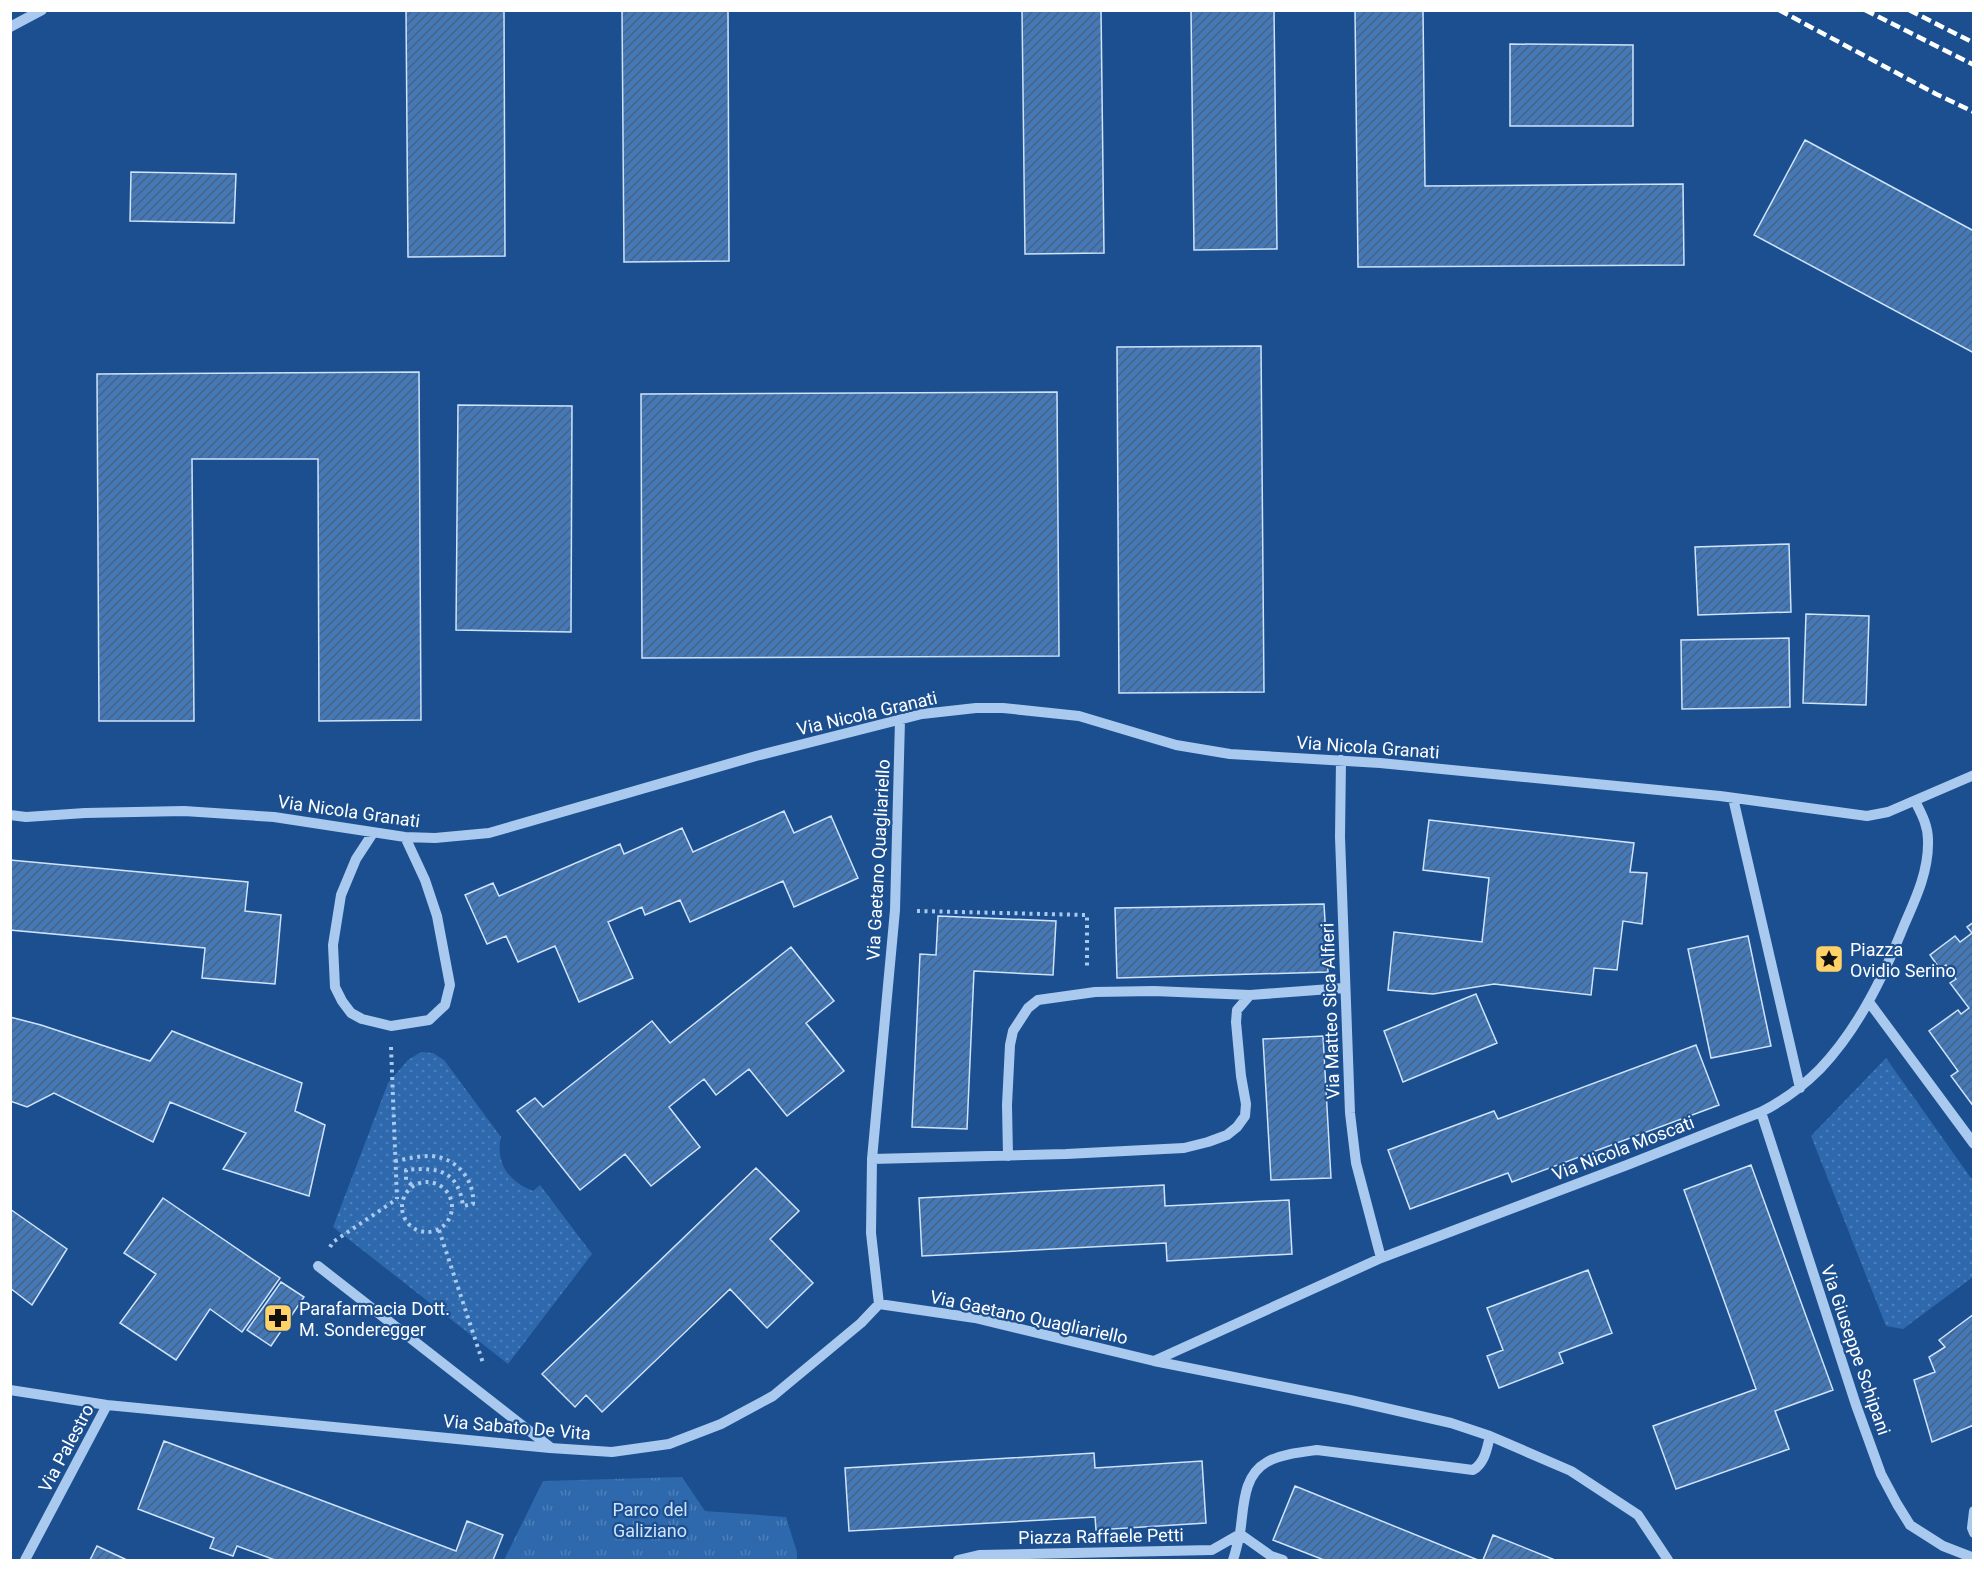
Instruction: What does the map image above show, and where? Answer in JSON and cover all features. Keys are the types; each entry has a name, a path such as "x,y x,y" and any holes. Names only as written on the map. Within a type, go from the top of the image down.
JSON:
{"street":[{"path":"10,27 42,10"},
{"name":"Via Nicola Granati","path":"10,815 26,817 85,813 184,812 274,817 405,837 435,838 489,833 756,756 922,714 976,708 1079,716 1176,745 1230,754 1341,760 1733,798 1867,816 1888,812 1974,775"},
{"name":"Via Gaetano Quagliariello","path":"900,720 895,910 872,1159 871,1233 879,1304 975,1318 1154,1361 1350,1400 1490,1436 1571,1471 1638,1515 1668,1560"},
{"name":"Via Matteo Sica Alfieri","path":"1341,760 1340,837 1350,1113 1356,1163 1381,1258"},
{"path":"1733,798 1800,1088"},
{"name":"Via Nicola Moscati","path":"1154,1361 1381,1258 1761,1112 1800,1088 1828,1059 1869,1002 1891,958 1920,888 1926,864 1928,838 1924,818 1915,801"},
{"path":"373,833 356,859 341,895 333,945 334,987 351,1013 362,1019 391,1026 429,1020 445,1005 450,984 437,916 425,880 405,837"},
{"path":"1008,1156 1007,1105 1010,1045 1013,1031 1028,1008 1038,1000 1087,993 1154,991 1250,995 1344,988"},
{"path":"872,1159 1184,1148 1227,1135 1245,1116 1236,1022 1237,1010 1250,995"},
{"path":"1869,1002 1974,1144"},
{"name":"Via Giuseppe Schipani","path":"1761,1112 1852,1394 1881,1474 1910,1525 1943,1546 1974,1558"},
{"path":"318,1266 550,1448"},
{"name":"Via Sabato De Vita","path":"107,1405 612,1452 669,1444 721,1424 773,1396 861,1323 879,1304"},
{"name":"Via Palestro","path":"10,1390 107,1405 26,1560"},
{"path":"1233,1560 1240,1534 1244,1496 1252,1474 1268,1461 1297,1452 1317,1450 1473,1470 1479,1466 1485,1454 1490,1436"},
{"path":"1974,1511 1972,1528 1974,1533"},
{"path":"1240,1534 1271,1556 1283,1560"},
{"name":"Piazza Raffaele Petti","path":"958,1560 979,1555 1212,1550 1240,1534"}],"path":[{"path":"895,910 1087,915 1087,993"},
{"path":"391,1026 397,1199"},
{"path":"395,1161 431,1156 451,1162 470,1181 473,1204 463,1206 457,1184 448,1174 440,1171 419,1168 406,1170 406,1180 413,1186"},
{"path":"318,1266 333,1242 403,1197 413,1186 432,1182 441,1186 451,1200 453,1208 451,1217 439,1230 424,1233 410,1226 402,1213 403,1197"},
{"path":"439,1230 496,1405"}],"green space":[{"path":"421,1052 433,1053 444,1060 501,1137 502,1163 511,1177 533,1191 540,1185 592,1254 508,1364 333,1227 388,1083 408,1060"},
{"path":"1886,1058 1973,1181 1973,1277 1903,1329 1886,1326 1811,1136"},
{"name":"Parco del Galiziano","path":"682,1477 705,1511 786,1517 797,1552 797,1560 504,1560 543,1481"}],"building":[{"path":"406,10 504,10 505,256 408,257"},
{"path":"622,10 728,10 729,261 624,262"},
{"path":"1022,10 1101,10 1104,253 1025,254"},
{"path":"1191,10 1274,10 1277,249 1194,250"},
{"path":"1355,10 1423,10 1425,186 1683,184 1684,265 1358,267"},
{"path":"1510,44 1633,45 1633,126 1510,126"},
{"path":"1805,140 1974,231 1974,353 1754,235"},
{"path":"131,172 236,174 234,223 130,221"},
{"path":"1261,346 1264,692 1119,693 1117,347"},
{"path":"419,372 421,720 319,721 318,459 192,459 194,721 99,721 97,374"},
{"path":"1057,392 1059,656 642,658 641,394"},
{"path":"458,405 572,406 571,632 456,630"},
{"path":"1789,544 1791,612 1698,615 1695,547"},
{"path":"1806,614 1869,616 1866,705 1803,703"},
{"path":"1789,638 1790,707 1682,709 1681,640"},
{"path":"784,811 794,833 831,816 858,878 794,907 783,881 690,922 680,900 645,915 642,907 608,922 633,978 579,1002 555,946 518,962 506,936 487,944 465,895 493,883 499,896 620,844 624,854 682,828 693,852"},
{"path":"1429,820 1634,843 1630,872 1647,873 1642,924 1623,921 1617,970 1594,968 1591,995 1494,984 1433,994 1388,990 1394,932 1482,942 1489,878 1423,870"},
{"path":"10,860 248,882 245,911 281,915 275,984 202,978 205,948 10,930"},
{"path":"1324,904 1328,972 1117,978 1115,908"},
{"path":"938,916 1056,921 1053,975 974,971 967,1129 912,1127 920,954 936,955"},
{"path":"1974,922 1974,1107 1951,1076 1958,1071 1929,1031 1958,1010 1961,1014 1969,1008 1950,983 1956,979 1946,965 1940,969 1930,955 1955,936 1960,942 1972,933 1967,927"},
{"path":"1748,936 1771,1046 1711,1058 1688,949"},
{"path":"791,947 834,1001 806,1023 844,1071 787,1116 749,1069 716,1095 704,1079 669,1107 700,1147 651,1186 625,1154 580,1190 517,1111 535,1098 543,1107 652,1021 670,1043"},
{"path":"1476,994 1497,1043 1403,1082 1384,1031"},
{"path":"10,1017 150,1061 172,1031 302,1083 295,1111 325,1125 309,1196 223,1169 246,1133 170,1102 153,1142 54,1093 27,1107 10,1101"},
{"path":"1323,1036 1331,1178 1271,1180 1263,1039"},
{"path":"1696,1045 1719,1105 1512,1182 1508,1173 1410,1209 1388,1150 1494,1111 1498,1119"},
{"path":"1751,1165 1833,1390 1775,1411 1789,1449 1676,1489 1653,1426 1756,1389 1684,1190"},
{"path":"756,1168 799,1211 770,1239 813,1283 767,1328 730,1289 602,1412 586,1395 575,1407 542,1374"},
{"path":"1164,1185 1165,1206 1289,1200 1292,1254 1167,1261 1166,1243 922,1256 919,1198"},
{"path":"163,1198 280,1278 242,1332 210,1309 176,1360 120,1323 156,1274 124,1253"},
{"path":"10,1209 67,1249 32,1305 10,1288"},
{"path":"1588,1270 1612,1333 1559,1353 1563,1363 1499,1388 1487,1356 1503,1350 1487,1308"},
{"path":"281,1282 304,1297 271,1346 247,1330"},
{"path":"1974,1314 1974,1425 1932,1442 1914,1380 1935,1372 1929,1357 1945,1347 1939,1340"},
{"path":"164,1441 456,1551 467,1521 503,1535 493,1560 275,1560 237,1546 233,1556 210,1548 214,1538 138,1509"},
{"path":"1094,1453 1095,1468 1202,1461 1206,1523 1096,1530 1095,1517 849,1531 845,1468"},
{"path":"1295,1486 1478,1560 1324,1560 1273,1540"},
{"path":"1493,1535 1555,1560 1483,1560"},
{"path":"97,1546 127,1560 90,1560"}],"railway":[{"path":"1779,10 1974,112"},
{"path":"1865,10 1974,65"},
{"path":"1909,10 1974,43"}],"place":[{"name":"Piazza Ovidio Serino","path":"1829,959"},
{"name":"Parafarmacia Dott. M. Sonderegger","path":"278,1318"}]}
